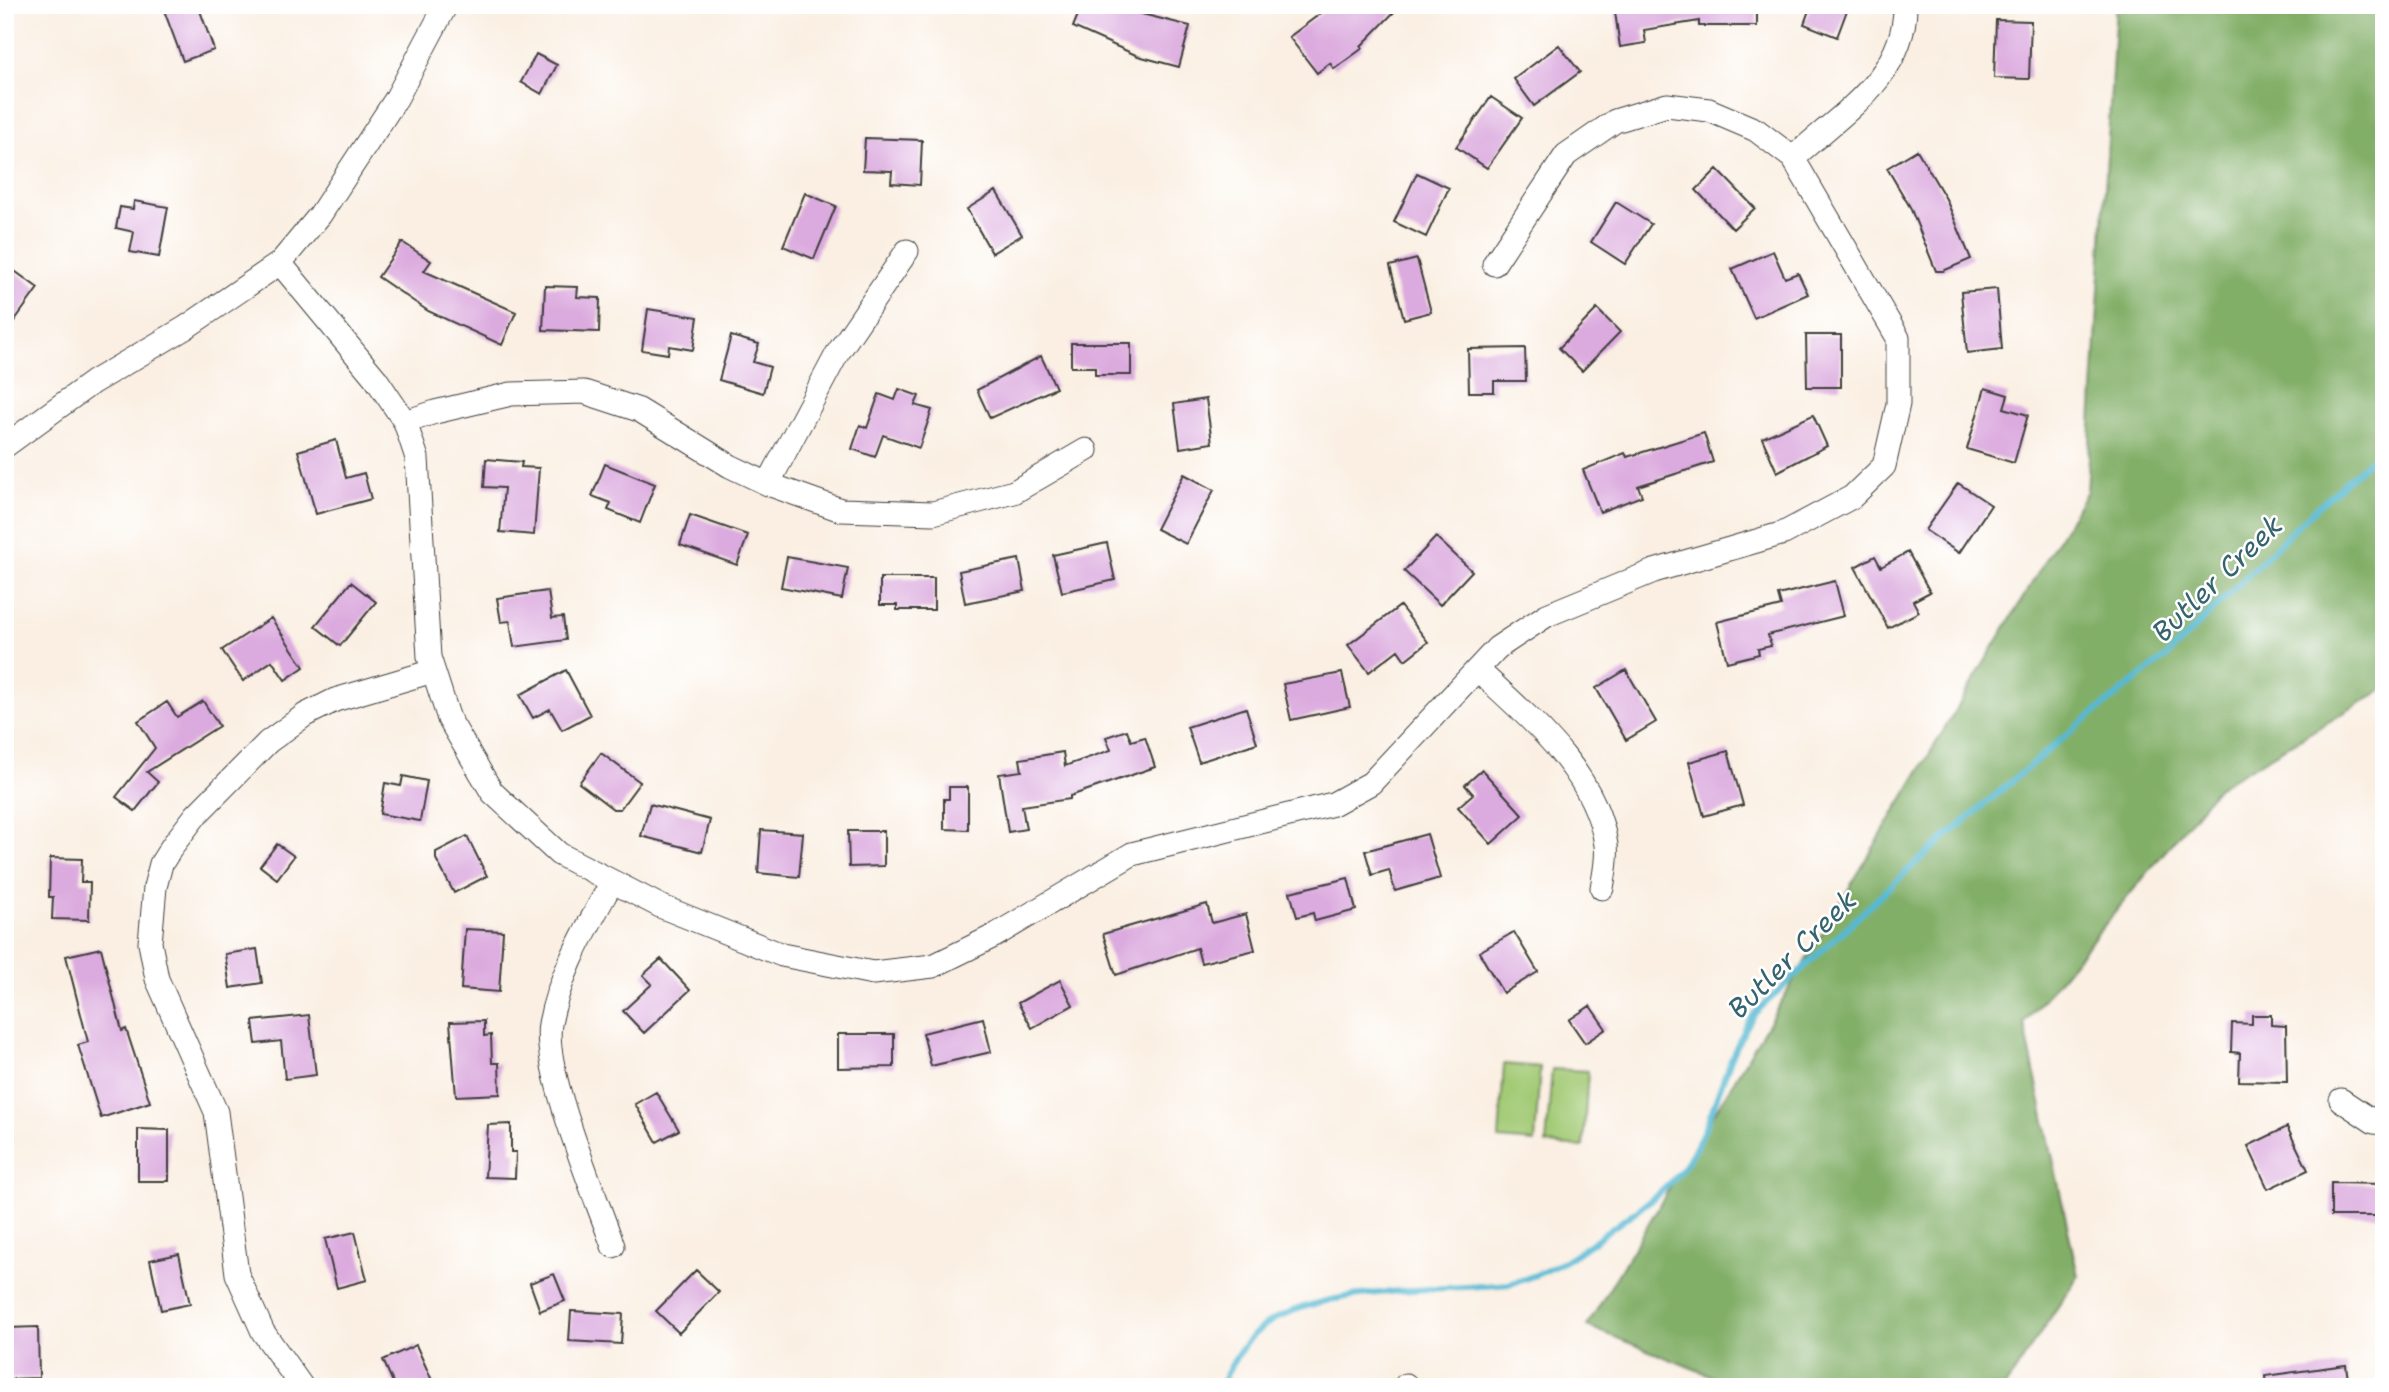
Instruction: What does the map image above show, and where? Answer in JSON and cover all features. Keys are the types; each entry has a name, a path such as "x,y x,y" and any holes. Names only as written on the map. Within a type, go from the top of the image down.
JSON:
{"street":[{"path":"5,446 93,382 185,328 280,263 320,215 396,99 446,5"},
{"path":"1793,158 1819,133 1844,117 1878,79 1901,37 1906,5"},
{"path":"280,263 376,379 405,422 416,458 422,512 425,628 433,671 449,719 492,792 559,854 660,906 782,955 873,972 933,966 993,936 1132,855 1333,804 1370,783 1497,648 1547,615 1654,572 1784,533 1853,497 1884,466 1898,404 1898,338 1793,158 1756,130 1709,110 1667,105 1615,121 1566,155 1494,264"},
{"path":"768,484 837,354 907,251"},
{"path":"405,422 512,394 584,392 639,410 730,466 768,484 841,510 933,513 1014,492 1086,450"},
{"path":"1478,670 1545,732 1594,801 1606,847 1602,888"},
{"path":"302,1387 263,1332 237,1274 216,1112 157,979 150,943 155,887 161,864 196,815 268,742 305,715 335,700 433,671"},
{"path":"612,882 573,956 549,1026 554,1076 613,1246"},
{"path":"2341,1100 2374,1122 2384,1123"}],"green space":[{"path":"2116,5 2384,5 2384,689 2217,788 2024,1023 2078,1276 2005,1387 1739,1387 1587,1326 2087,491"},
{"path":"1504,1064 1540,1067 1535,1142 1499,1139"},
{"path":"1552,1069 1588,1071 1583,1147 1546,1144"}],"building":[{"path":"162,5 198,5 214,50 183,61"},
{"path":"1082,5 1132,5 1130,11 1190,26 1179,67 1138,56 1073,27"},
{"path":"1332,5 1401,5 1361,46 1363,48 1334,69 1330,63 1317,73 1289,37"},
{"path":"1614,5 1757,5 1757,26 1699,26 1699,21 1644,30 1646,43 1620,47"},
{"path":"1811,5 1849,5 1837,37 1804,24"},
{"path":"1996,20 2031,21 2029,79 1994,78"},
{"path":"1559,45 1580,72 1534,106 1514,79"},
{"path":"536,54 557,65 542,94 521,82"},
{"path":"1491,97 1522,118 1487,168 1456,147"},
{"path":"865,138 922,140 920,185 891,183 892,171 863,170"},
{"path":"1917,150 1946,199 1971,259 1943,271 1936,271 1910,207 1887,168"},
{"path":"1717,169 1755,208 1733,229 1696,190"},
{"path":"1417,173 1449,188 1426,237 1394,222"},
{"path":"996,191 1022,235 992,253 967,209"},
{"path":"805,193 836,206 814,259 783,246"},
{"path":"134,201 168,207 159,257 130,252 134,232 116,228 120,207 133,209"},
{"path":"1616,202 1651,224 1625,264 1591,242"},
{"path":"402,242 431,261 424,271 516,312 502,345 428,311 378,277"},
{"path":"1773,251 1785,278 1798,273 1808,294 1754,318 1732,269"},
{"path":"1417,259 1431,312 1404,319 1390,266"},
{"path":"5,264 38,288 5,334"},
{"path":"545,286 578,287 577,297 600,298 599,332 543,330"},
{"path":"1997,289 2002,349 1967,353 1961,292"},
{"path":"648,309 698,317 693,350 669,346 668,354 642,350"},
{"path":"1597,309 1620,332 1582,371 1559,348"},
{"path":"1806,335 1841,335 1841,387 1807,387"},
{"path":"731,336 759,344 753,362 770,367 763,393 719,380"},
{"path":"1071,343 1131,343 1131,375 1095,375 1095,367 1071,367"},
{"path":"1525,348 1526,381 1494,381 1494,392 1469,392 1468,349"},
{"path":"1041,356 1056,388 990,418 977,390"},
{"path":"1985,388 2008,395 2004,408 2028,415 2014,463 1967,449"},
{"path":"899,389 919,396 915,405 932,410 919,448 883,435 875,457 852,449 860,425 867,428 879,394 895,400"},
{"path":"1206,399 1212,443 1180,448 1174,404"},
{"path":"1813,415 1827,446 1777,472 1762,438"},
{"path":"1704,433 1713,462 1638,486 1642,496 1600,512 1583,470 1625,453 1627,457"},
{"path":"336,440 346,478 364,473 371,499 316,514 298,451"},
{"path":"486,459 522,462 521,467 539,468 534,535 500,532 504,488 484,487"},
{"path":"605,464 655,484 640,523 608,510 611,503 592,496"},
{"path":"1184,474 1214,490 1186,544 1156,529"},
{"path":"1958,483 1991,505 1959,553 1925,530"},
{"path":"690,515 748,535 737,565 680,545"},
{"path":"1436,537 1472,571 1440,605 1404,571"},
{"path":"1107,543 1115,580 1062,592 1053,555"},
{"path":"1908,552 1930,592 1913,601 1919,612 1888,628 1855,567 1875,556 1881,567"},
{"path":"787,557 848,568 842,599 781,587"},
{"path":"1019,559 1025,591 965,603 959,571"},
{"path":"880,578 934,578 934,610 897,610 897,605 880,605"},
{"path":"1835,581 1844,616 1768,635 1771,646 1758,649 1759,654 1727,662 1717,622 1781,606 1778,595"},
{"path":"351,582 376,602 340,646 315,626"},
{"path":"548,591 552,618 563,617 566,640 514,647 510,621 501,622 497,598"},
{"path":"1400,606 1428,642 1405,660 1398,650 1369,672 1348,645"},
{"path":"271,618 304,667 285,680 272,661 243,681 222,650"},
{"path":"566,670 590,715 562,730 550,709 533,718 520,695"},
{"path":"1626,670 1656,722 1626,740 1596,688"},
{"path":"1342,673 1350,707 1291,720 1283,684"},
{"path":"203,701 219,726 147,772 158,782 135,811 116,797 155,748 138,721 167,702 177,717"},
{"path":"1246,708 1257,743 1199,762 1187,727"},
{"path":"1127,730 1131,741 1145,737 1155,767 1070,796 1070,799 1022,806 1026,829 1008,832 999,774 1022,771 1020,759 1063,752 1065,766 1111,750 1106,737"},
{"path":"1728,751 1743,805 1704,816 1689,762"},
{"path":"601,753 640,782 620,809 613,809 579,783"},
{"path":"1482,770 1523,815 1491,844 1458,807 1473,794 1465,785"},
{"path":"403,776 427,781 420,821 380,814 385,783 401,786"},
{"path":"949,787 968,787 968,830 944,829 944,799 949,799"},
{"path":"650,804 710,820 702,852 641,836"},
{"path":"761,830 803,833 799,877 758,873"},
{"path":"848,831 884,831 884,866 849,867"},
{"path":"1427,834 1440,878 1395,891 1389,870 1372,875 1365,851"},
{"path":"467,836 487,876 454,893 436,859 436,852"},
{"path":"277,844 294,856 277,879 260,866"},
{"path":"50,858 82,859 81,882 90,882 89,920 52,919 53,897 49,897"},
{"path":"1348,878 1356,910 1315,921 1313,913 1297,917 1290,892"},
{"path":"1207,904 1212,923 1246,914 1255,950 1201,963 1197,948 1116,975 1103,934"},
{"path":"465,929 503,931 499,992 461,989"},
{"path":"1514,932 1538,972 1503,993 1479,952"},
{"path":"101,948 122,1031 126,1029 150,1102 101,1118 78,1045 88,1042 66,956"},
{"path":"257,949 262,983 230,988 225,954"},
{"path":"661,959 690,990 644,1033 623,1011 652,984 643,975"},
{"path":"1060,980 1073,1005 1032,1028 1018,1003"},
{"path":"1590,1006 1606,1029 1585,1043 1569,1020"},
{"path":"309,1015 316,1075 285,1079 281,1041 256,1044 253,1021"},
{"path":"2252,1015 2271,1015 2271,1025 2286,1026 2287,1082 2239,1081 2240,1053 2231,1052 2232,1023 2252,1024"},
{"path":"983,1018 991,1052 931,1066 923,1033"},
{"path":"484,1021 484,1036 491,1035 492,1063 499,1063 500,1094 456,1096 450,1022"},
{"path":"838,1034 894,1034 894,1067 838,1068"},
{"path":"656,1092 679,1130 657,1142 635,1104"},
{"path":"511,1124 511,1152 516,1152 515,1178 485,1177 488,1125"},
{"path":"2287,1127 2308,1170 2268,1189 2248,1146"},
{"path":"138,1129 169,1130 169,1181 138,1181"},
{"path":"2331,1183 2384,1184 2384,1216 2331,1216"},
{"path":"355,1232 367,1280 337,1288 325,1239"},
{"path":"179,1254 190,1304 161,1310 150,1260"},
{"path":"696,1270 719,1292 679,1333 656,1311"},
{"path":"554,1274 565,1301 540,1311 530,1283"},
{"path":"571,1311 623,1314 621,1344 569,1341"},
{"path":"38,1327 39,1378 8,1379 7,1328"},
{"path":"416,1345 435,1387 395,1387 383,1360"},
{"path":"2346,1365 2349,1387 2267,1387 2266,1376"}],"waterway":[{"name":"Butler Creek","path":"1220,1387 1246,1343 1259,1330 1282,1315 1343,1298 1509,1284 1526,1279 1574,1255 1654,1198 1677,1176 1695,1148 1732,1056 1755,1013 1919,860 2065,736 2166,657 2302,521 2384,447"}]}
